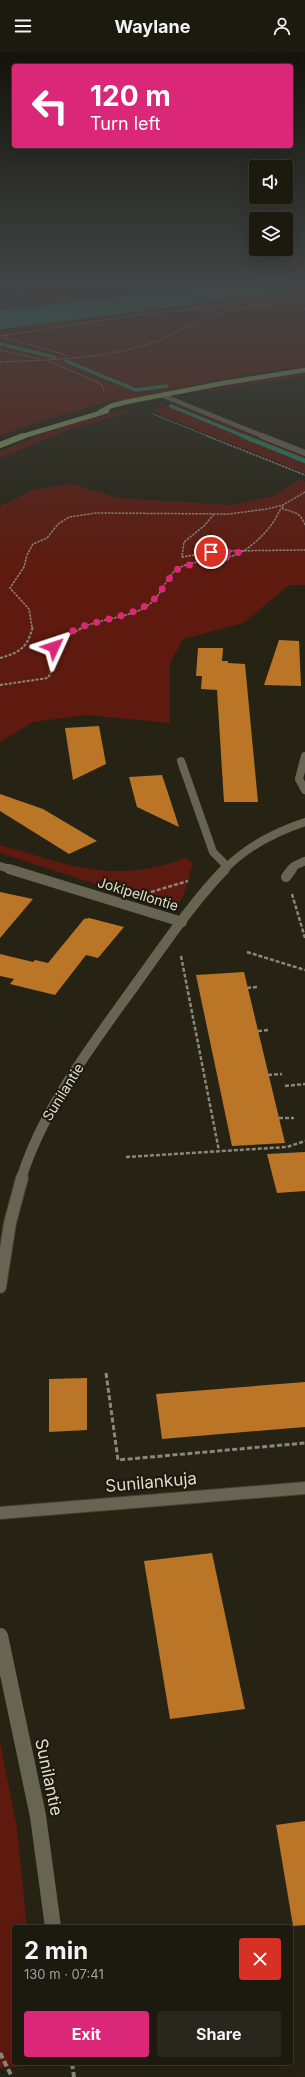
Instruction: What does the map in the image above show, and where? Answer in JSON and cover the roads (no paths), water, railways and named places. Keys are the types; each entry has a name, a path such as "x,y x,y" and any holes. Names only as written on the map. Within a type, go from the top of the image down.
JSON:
{"main road":[{"path":"0,445 32,432 100,412 136,406 164,396 233,382"}],"street":[{"path":"164,396 305,453"},
{"path":"305,756 299,779 305,790"},
{"path":"181,761 213,852 227,866"},
{"name":"Jokipellontie","path":"0,866 182,922 227,866 282,831 305,822"},
{"path":"286,877 294,866 305,861"},
{"name":"Sunilantie","path":"0,1287 4,1250 22,1180 45,1119 120,1005 182,922"},
{"name":"Sunilankuja","path":"0,1513 305,1488"},
{"name":"Sunilantie","path":"0,1636 38,1816 53,1925"}],"waterway":[{"path":"115,382 136,390 167,386"},
{"path":"171,406 246,437"},
{"path":"243,436 305,461"}]}
